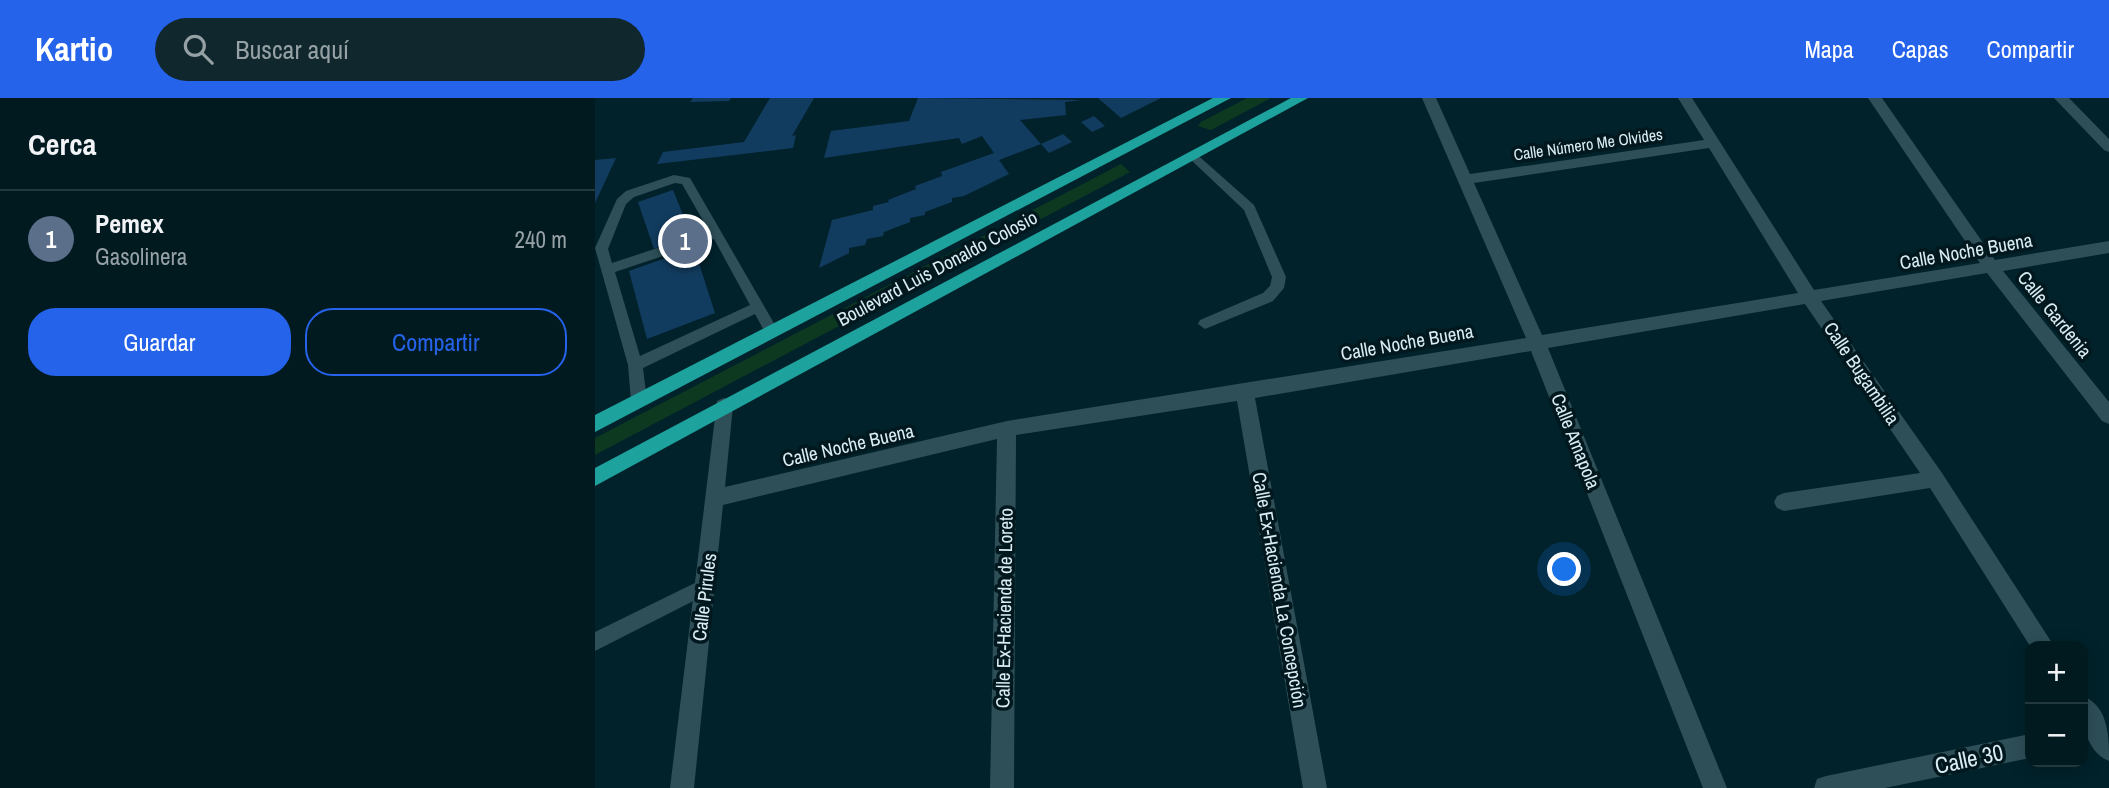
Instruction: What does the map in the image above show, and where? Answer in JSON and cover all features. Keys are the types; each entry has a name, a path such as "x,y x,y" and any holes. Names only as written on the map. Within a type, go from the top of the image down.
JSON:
{"main road":[{"name":"Boulevard Luis Donaldo Colosio","path":"595,424 1224,98"},
{"name":"Boulevard Luis Donaldo Colosio","path":"595,478 724,406 1301,98"}],"street":[{"name":"Calle Amapola","path":"1429,98 1537,341 1715,788"},
{"name":"Calle Bugambilia","path":"1685,98 1811,298 1935,479 2040,641"},
{"name":"Calle Gardenia","path":"1875,98 1992,268 2109,416"},
{"path":"2061,98 2109,147"},
{"name":"Calle Número Me Olvides","path":"1466,179 1714,143"},
{"name":"Calle Noche Buena","path":"715,498 1007,429 1245,392 2109,247"},
{"name":"Calle Ex-Hacienda La Concepción","path":"1245,392 1315,788"},
{"name":"Calle Pirules","path":"682,788 724,406"},
{"name":"Calle Ex-Hacienda de Loreto","path":"1002,788 1007,429"},
{"path":"1784,502 1935,479"},
{"path":"2088,717 2100,737"},
{"name":"Calle 30","path":"1826,788 1903,781 2025,747"}],"lane":[{"path":"1193,155 1250,208 1279,277 1277,288 1268,297 1205,324"},
{"path":"639,401 635,365 601,249 621,202 630,194 674,179 686,181 772,332"},
{"path":"607,270 717,233"},
{"path":"635,365 758,307"},
{"path":"595,642 705,586"}],"green space":[{"path":"1247,98 1271,98 1211,130 1198,126 1201,122"},
{"path":"1121,164 1130,172 595,455 595,438"}],"building":[{"path":"693,98 731,98 729,101 690,102"},
{"path":"770,98 814,98 792,136 796,135 793,148 657,164 663,152 744,142"},
{"path":"918,98 1082,100 1065,102 1066,115 1020,120 1041,144 999,160 1009,174 964,196 952,198 952,202 925,212 925,215 910,218 910,222 884,232 883,236 867,239 865,245 849,248 849,253 819,268 832,220 873,210 873,206 889,202 888,200 916,189 915,186 942,176 941,172 994,153 982,136 962,144 959,138 824,158 831,131 909,121"},
{"path":"1098,98 1161,98 1121,118"},
{"path":"1094,116 1105,126 1092,132 1081,122"},
{"path":"1063,134 1072,142 1049,153 1041,144"},
{"path":"616,158 595,203 595,160"},
{"path":"673,190 691,235 654,249 638,202"},
{"path":"694,248 715,313 647,339 629,271"}],"place":[{"name":"Pemex","path":"685,241"}]}
